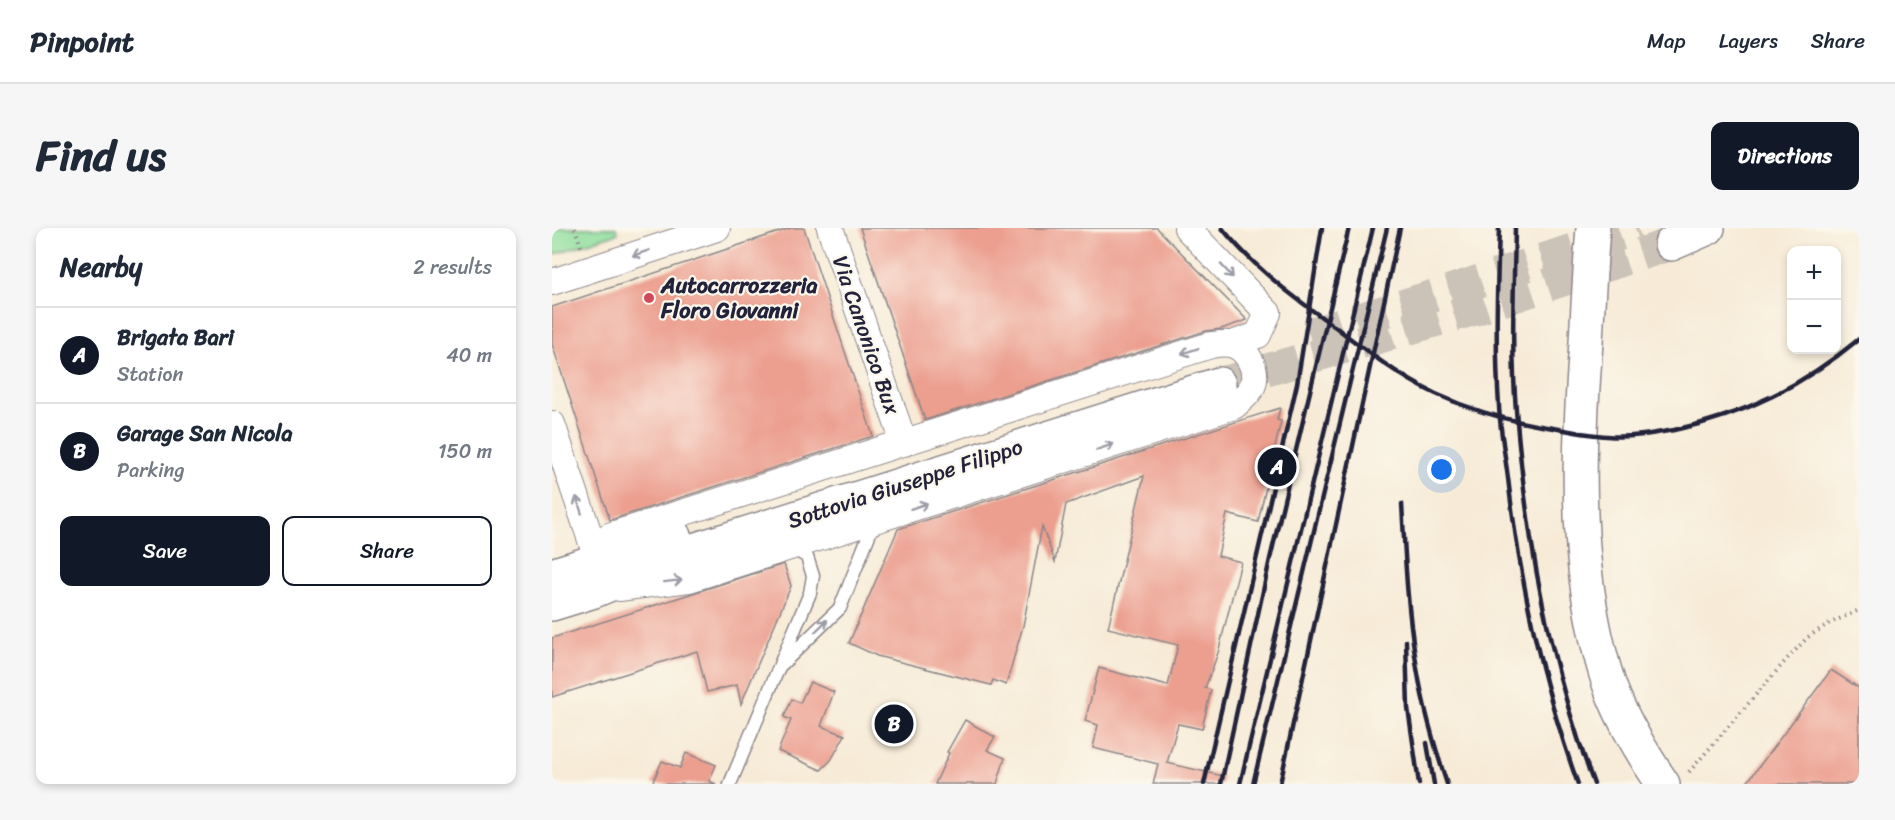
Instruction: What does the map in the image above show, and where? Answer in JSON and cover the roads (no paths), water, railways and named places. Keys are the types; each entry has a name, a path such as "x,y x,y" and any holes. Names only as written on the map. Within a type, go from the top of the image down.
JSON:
{"main road":[{"path":"1593,228 1583,388 1581,478 1582,545 1589,603 1599,650 1613,696 1638,746 1675,780"},
{"path":"1671,244 1708,228"},
{"name":"Sottovia Giuseppe Filippo","path":"596,576 681,554 1221,364"},
{"path":"552,575 596,576"},
{"path":"552,604 596,576"}],"street":[{"path":"552,282 717,228"},
{"name":"Via Canonico Bux","path":"830,228 904,443"},
{"path":"1187,228 1268,313 1258,335 1221,364"},
{"path":"596,576 609,536 1210,345 1221,364"},
{"path":"596,576 689,579 1234,406 1249,393 1254,380 1252,364 1244,351 1221,364"},
{"path":"552,424 596,576"}],"lane":[{"path":"779,667 840,608 875,520"},
{"path":"730,784 810,593 813,576 807,557 790,547"}],"tunnel":[{"path":"1309,335 1638,228"},
{"path":"1219,384 1472,310 1671,244"}],"railway":[{"path":"1222,228 1248,257 1277,283 1397,372 1436,394 1464,406 1538,426 1593,435 1624,436 1657,433 1700,424 1749,407 1795,384 1838,356 1859,339"},
{"path":"1204,784 1297,384 1322,228"},
{"path":"1221,784 1270,559 1349,228"},
{"path":"1240,784 1373,228"},
{"path":"1253,784 1387,228"},
{"path":"1280,784 1400,228"},
{"path":"1499,228 1498,384 1500,424 1513,517 1526,594 1543,671 1578,784"},
{"path":"1515,228 1514,387 1526,505 1552,647 1578,739 1594,784"},
{"path":"1402,504 1412,636 1428,720 1447,784"},
{"path":"1406,641 1408,708 1419,784"},
{"path":"1427,743 1434,784"}],"place":[{"name":"Autocarrozzeria Floro Giovanni","path":"649,298"},
{"name":"Brigata Bari","path":"1277,467"},
{"name":"Garage San Nicola","path":"894,724"}]}
